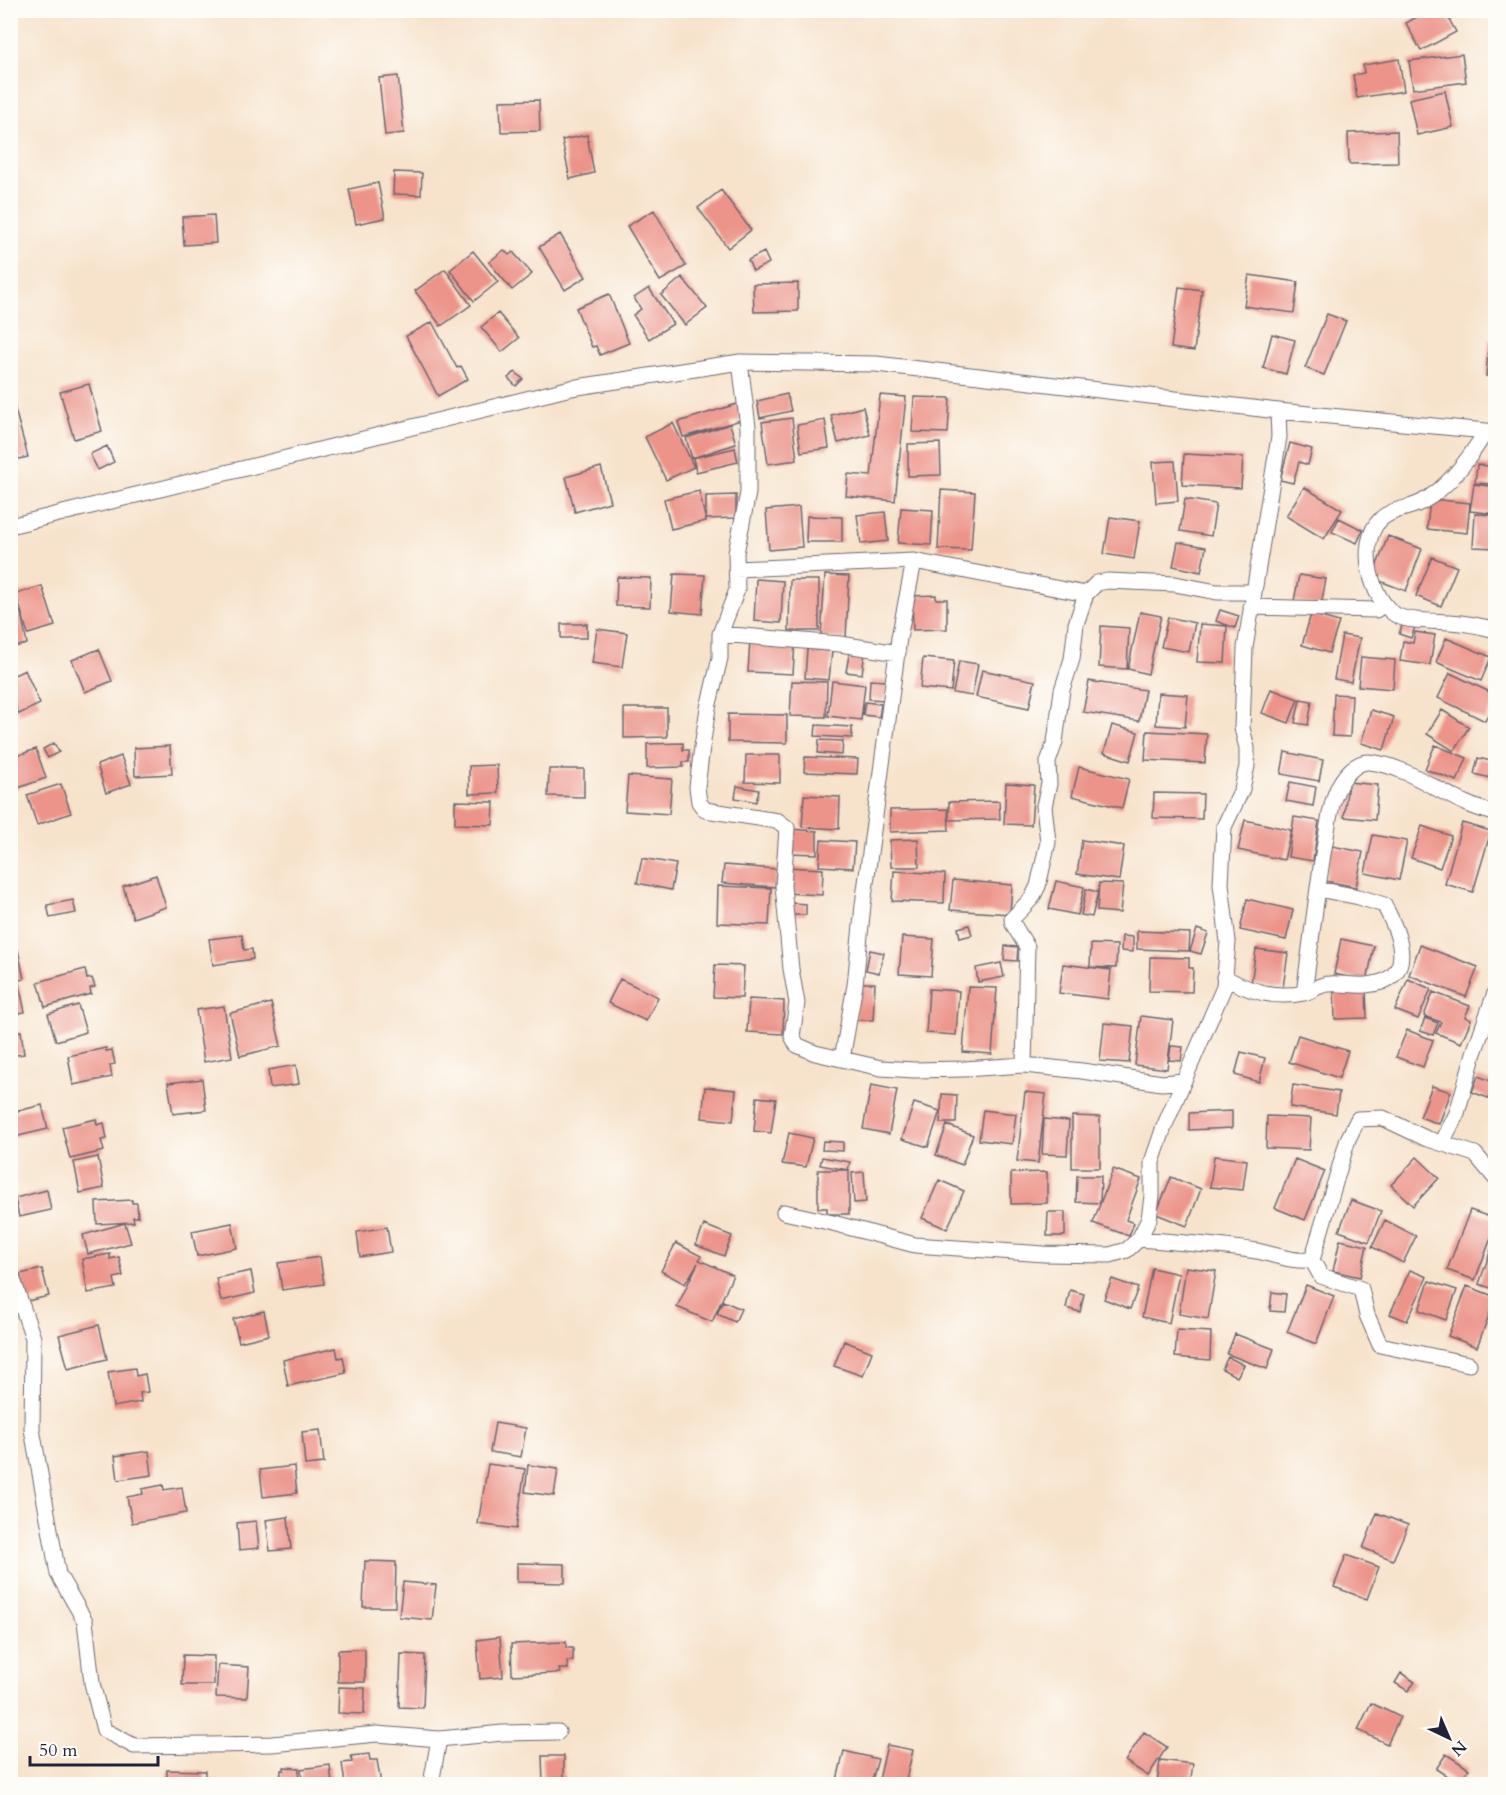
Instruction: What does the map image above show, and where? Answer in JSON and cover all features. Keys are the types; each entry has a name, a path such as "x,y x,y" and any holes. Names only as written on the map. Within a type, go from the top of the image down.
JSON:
{"street":[{"path":"740,362 748,427 748,493 736,553 737,590 720,634 720,658 708,708 697,787 699,802 705,810 778,820 787,828 783,885 791,969 797,1003 792,1036 797,1045 815,1053 881,1068 914,1070 1024,1065 1162,1083 1184,1081"},
{"path":"10,526 571,388 740,362 876,364 1278,411 1491,431"},
{"path":"784,1212 915,1245 927,1246 1044,1254 1110,1255 1127,1250 1139,1239 1149,1219 1152,1162 1164,1127 1224,987 1228,942 1221,884 1224,827 1242,789 1246,766 1247,748 1242,728 1245,648 1279,437 1278,411"},
{"path":"1491,431 1460,470 1421,502 1396,511 1380,520 1371,534 1367,556 1372,582 1383,604 1397,616 1454,622 1496,630"},
{"path":"736,569 914,561 1086,594"},
{"path":"842,1059 855,985 863,905 899,638 914,561"},
{"path":"1024,1065 1027,947 1012,919 1032,898 1038,886 1048,842 1044,806 1049,784 1048,762 1055,742 1062,690 1072,659 1076,624 1086,594 1097,583 1108,581 1175,584 1217,592 1254,592"},
{"path":"1251,607 1376,610 1383,604"},
{"path":"720,634 840,644 898,653"},
{"path":"1305,993 1317,889 1330,814 1337,791 1350,770 1367,762 1403,772 1484,811 1496,813"},
{"path":"1224,977 1242,987 1285,995 1305,993 1327,984 1366,985 1388,981 1395,975 1401,964 1397,928 1384,905 1359,897 1317,889"},
{"path":"1442,1143 1457,1113 1474,1053 1496,990"},
{"path":"1469,1364 1380,1344 1367,1315 1361,1289 1321,1276 1312,1260 1347,1138 1358,1119 1383,1118 1425,1138 1475,1154 1496,1179"},
{"path":"1139,1239 1217,1246 1300,1261 1312,1260"},
{"path":"10,1271 33,1338 32,1429 58,1574 85,1621 92,1683 104,1730 134,1746 272,1744 377,1734 439,1738 503,1732 558,1732"},
{"path":"431,1785 439,1738"}],"building":[{"path":"1429,10 1444,10 1456,32 1421,51 1406,23"},
{"path":"1462,54 1466,82 1413,89 1409,61"},
{"path":"1399,59 1404,91 1357,98 1353,75 1364,73 1363,65"},
{"path":"398,76 404,133 385,135 379,78"},
{"path":"1445,91 1453,127 1417,135 1409,99"},
{"path":"539,100 540,131 501,132 500,101"},
{"path":"1397,131 1398,163 1349,164 1348,133"},
{"path":"587,135 594,173 570,179 562,140"},
{"path":"394,172 422,173 421,195 393,194"},
{"path":"378,183 385,218 356,224 349,189"},
{"path":"721,190 751,230 728,248 698,208"},
{"path":"654,210 686,266 660,281 627,226"},
{"path":"214,215 216,243 184,245 182,217"},
{"path":"560,234 586,277 565,290 539,247"},
{"path":"504,250 509,255 513,252 532,274 512,290 489,262"},
{"path":"473,251 498,282 474,301 450,270"},
{"path":"764,252 769,263 753,271 748,260"},
{"path":"445,269 471,305 441,326 415,291"},
{"path":"1249,275 1298,282 1294,313 1244,306"},
{"path":"682,277 707,308 685,325 661,295"},
{"path":"798,283 798,311 754,312 753,284"},
{"path":"1179,287 1202,290 1194,351 1171,348"},
{"path":"649,288 673,324 649,339 633,315 641,309 634,298"},
{"path":"609,294 629,343 600,355 596,346 592,347 576,308"},
{"path":"498,313 519,338 502,352 481,327"},
{"path":"1327,314 1346,321 1324,375 1305,368"},
{"path":"432,322 457,368 461,366 468,379 438,396 406,336"},
{"path":"1272,334 1295,340 1286,374 1263,368"},
{"path":"1489,339 1496,339 1496,377 1486,376"},
{"path":"515,372 523,379 516,386 508,378"},
{"path":"89,384 102,431 74,439 60,392"},
{"path":"10,391 28,457 10,461"},
{"path":"787,394 791,411 760,418 757,401"},
{"path":"880,395 906,397 895,501 846,496 848,474 871,476"},
{"path":"914,397 950,398 948,433 912,432"},
{"path":"737,404 741,420 683,437 678,422"},
{"path":"863,407 870,435 838,443 831,415"},
{"path":"792,418 797,460 768,464 762,422"},
{"path":"825,420 829,448 801,452 797,425"},
{"path":"673,423 694,467 666,480 645,437"},
{"path":"730,424 736,444 692,458 686,438"},
{"path":"940,443 941,475 908,476 908,444"},
{"path":"1290,443 1312,449 1308,465 1299,462 1293,483 1280,480"},
{"path":"107,446 114,462 98,470 90,454"},
{"path":"735,448 738,462 696,472 693,458"},
{"path":"1184,454 1243,457 1241,488 1182,485"},
{"path":"1175,461 1178,501 1156,503 1153,462"},
{"path":"1477,465 1492,466 1490,484 1475,483"},
{"path":"601,467 610,502 575,512 566,477"},
{"path":"1474,484 1496,487 1496,514 1470,511"},
{"path":"1304,487 1342,510 1324,539 1286,516"},
{"path":"941,490 975,492 971,550 938,549"},
{"path":"699,491 706,521 671,529 664,499"},
{"path":"736,495 736,518 706,519 706,496"},
{"path":"1185,499 1216,504 1211,536 1180,531"},
{"path":"1430,499 1470,503 1467,533 1427,529"},
{"path":"799,507 802,547 769,550 766,510"},
{"path":"901,508 933,510 931,545 898,543"},
{"path":"885,512 888,541 861,544 857,515"},
{"path":"1475,514 1496,515 1496,548 1473,547"},
{"path":"807,516 842,517 842,542 806,542"},
{"path":"1110,517 1140,521 1134,559 1104,554"},
{"path":"1339,518 1363,530 1357,543 1332,532"},
{"path":"1388,536 1422,549 1406,591 1372,578"},
{"path":"1178,542 1206,547 1201,572 1173,566"},
{"path":"1432,557 1457,567 1441,606 1416,596"},
{"path":"674,574 705,575 702,614 671,611"},
{"path":"825,575 849,576 846,639 821,637"},
{"path":"1299,575 1326,579 1321,606 1294,601"},
{"path":"617,577 651,578 650,607 616,606"},
{"path":"756,579 783,581 781,623 754,621"},
{"path":"790,580 819,580 819,631 789,631"},
{"path":"42,586 55,626 28,634 16,594"},
{"path":"936,595 936,599 947,599 947,629 913,630 912,596"},
{"path":"1220,610 1239,616 1235,628 1216,621"},
{"path":"21,612 27,644 10,648 10,614"},
{"path":"1140,612 1161,616 1148,674 1128,669"},
{"path":"1311,614 1339,622 1329,653 1302,645"},
{"path":"1168,617 1195,623 1189,652 1161,647"},
{"path":"1404,620 1416,624 1411,638 1399,634"},
{"path":"561,624 587,624 587,638 561,638"},
{"path":"1200,624 1227,626 1225,663 1197,662"},
{"path":"1101,626 1129,628 1127,669 1099,667"},
{"path":"597,629 627,633 622,667 592,663"},
{"path":"1415,632 1435,635 1430,665 1400,661 1403,641 1413,643"},
{"path":"1342,635 1360,638 1351,682 1334,679"},
{"path":"1446,638 1491,657 1481,681 1436,662"},
{"path":"750,640 795,642 793,674 748,672"},
{"path":"99,649 112,681 85,692 72,660"},
{"path":"807,649 832,651 829,680 805,678"},
{"path":"850,649 865,651 862,674 846,672"},
{"path":"1361,657 1395,660 1393,689 1358,686"},
{"path":"923,658 954,661 951,691 920,688"},
{"path":"959,661 978,664 972,696 953,693"},
{"path":"25,670 40,704 19,714 10,695 10,677"},
{"path":"982,670 1035,681 1029,708 976,697"},
{"path":"1450,673 1496,695 1496,700 1485,721 1438,698"},
{"path":"870,680 887,681 886,700 869,699"},
{"path":"792,681 827,682 826,717 790,716"},
{"path":"832,681 865,685 861,720 828,716"},
{"path":"1089,681 1145,690 1139,721 1083,712"},
{"path":"1271,689 1298,699 1289,723 1262,713"},
{"path":"1158,693 1188,695 1185,727 1156,725"},
{"path":"1334,694 1352,695 1350,737 1332,736"},
{"path":"1300,699 1312,701 1308,725 1295,723"},
{"path":"865,702 881,704 879,717 863,715"},
{"path":"624,708 667,708 667,737 624,738"},
{"path":"1371,710 1394,717 1384,750 1361,743"},
{"path":"1442,710 1469,727 1454,751 1427,734"},
{"path":"728,714 787,715 787,743 728,742"},
{"path":"816,725 852,727 852,738 815,736"},
{"path":"1112,725 1138,732 1130,761 1104,753"},
{"path":"1147,731 1207,734 1205,763 1145,760"},
{"path":"819,740 843,741 842,755 818,753"},
{"path":"54,743 59,752 48,758 43,749"},
{"path":"683,743 683,750 689,750 689,762 683,762 683,767 647,768 647,744"},
{"path":"1435,745 1467,758 1457,781 1425,769"},
{"path":"170,746 172,774 135,776 134,748"},
{"path":"36,749 46,778 10,791 10,758"},
{"path":"1285,752 1323,760 1319,781 1281,774"},
{"path":"746,755 780,755 780,783 745,782"},
{"path":"121,756 131,784 106,793 97,765"},
{"path":"805,757 858,759 857,774 804,772"},
{"path":"1478,758 1496,762 1495,779 1474,774"},
{"path":"497,765 498,793 469,794 469,766"},
{"path":"1079,767 1129,779 1122,808 1072,796"},
{"path":"549,769 584,769 584,797 548,796"},
{"path":"628,776 672,779 669,814 625,811"},
{"path":"1290,782 1316,787 1313,806 1286,801"},
{"path":"1348,782 1378,785 1375,820 1344,817"},
{"path":"1006,783 1034,785 1031,825 1004,824"},
{"path":"61,784 71,813 37,825 27,795"},
{"path":"737,786 759,790 756,802 735,798"},
{"path":"1154,793 1203,794 1202,819 1153,818"},
{"path":"804,795 840,797 839,829 802,827"},
{"path":"455,801 494,802 493,825 455,824"},
{"path":"999,801 1000,819 949,820 949,802"},
{"path":"948,809 949,830 890,832 890,810"},
{"path":"1294,817 1319,821 1313,861 1288,857"},
{"path":"1245,820 1291,830 1284,860 1238,850"},
{"path":"1462,823 1491,831 1473,892 1445,884"},
{"path":"1422,826 1451,836 1440,868 1411,858"},
{"path":"790,829 817,831 817,854 789,853"},
{"path":"1373,835 1407,841 1399,880 1365,873"},
{"path":"918,839 919,867 891,867 890,840"},
{"path":"821,840 855,842 853,868 819,866"},
{"path":"1082,840 1124,846 1119,880 1077,874"},
{"path":"1332,846 1363,852 1356,887 1325,881"},
{"path":"642,858 676,864 671,890 637,883"},
{"path":"724,865 777,869 775,887 722,883"},
{"path":"786,867 823,869 822,895 785,893"},
{"path":"894,871 945,874 944,903 892,901"},
{"path":"156,875 166,907 133,918 123,886"},
{"path":"953,880 1012,885 1010,914 950,910"},
{"path":"1056,881 1084,887 1078,915 1049,909"},
{"path":"1099,883 1123,884 1120,913 1097,911"},
{"path":"718,886 771,888 769,925 717,923"},
{"path":"1086,889 1098,892 1092,917 1081,915"},
{"path":"1247,899 1293,910 1286,940 1240,930"},
{"path":"73,900 76,913 50,918 47,905"},
{"path":"792,903 806,904 806,915 791,915"},
{"path":"969,925 972,935 960,938 958,928"},
{"path":"1197,929 1208,933 1201,954 1190,951"},
{"path":"1137,931 1190,933 1189,951 1137,949"},
{"path":"242,935 244,950 252,949 253,959 213,965 209,939"},
{"path":"1122,936 1133,937 1133,952 1121,951"},
{"path":"902,937 934,939 931,976 899,974"},
{"path":"1341,939 1374,946 1367,981 1334,974"},
{"path":"1091,944 1117,945 1116,968 1090,967"},
{"path":"1420,945 1478,967 1466,997 1409,975"},
{"path":"1005,946 1018,947 1017,961 1004,960"},
{"path":"1256,949 1288,953 1283,988 1251,984"},
{"path":"18,950 24,979 10,982 10,952"},
{"path":"870,950 884,953 879,973 866,970"},
{"path":"1150,957 1189,958 1189,968 1193,968 1192,992 1149,991"},
{"path":"1001,963 1004,977 978,982 976,968"},
{"path":"1063,964 1111,970 1108,999 1059,993"},
{"path":"715,965 744,966 742,998 713,997"},
{"path":"85,969 87,979 92,978 95,987 90,988 91,994 45,1007 38,982"},
{"path":"620,979 658,997 646,1021 608,1003"},
{"path":"1408,979 1431,989 1418,1019 1395,1010"},
{"path":"856,983 875,983 873,1020 855,1020"},
{"path":"19,984 25,1012 10,1015 10,986"},
{"path":"968,987 997,988 992,1054 963,1052"},
{"path":"1366,988 1367,1018 1335,1019 1334,989"},
{"path":"929,989 959,991 956,1035 926,1033"},
{"path":"1433,992 1470,1006 1465,1017 1471,1020 1461,1043 1436,1033 1441,1022 1424,1016"},
{"path":"749,999 784,1001 783,1034 747,1032"},
{"path":"271,1003 281,1046 240,1056 230,1013"},
{"path":"78,1005 86,1032 56,1041 48,1014"},
{"path":"224,1006 232,1057 204,1062 196,1010"},
{"path":"1141,1016 1173,1020 1167,1069 1135,1065"},
{"path":"1425,1018 1438,1023 1433,1035 1420,1031"},
{"path":"1104,1023 1133,1026 1129,1063 1100,1061"},
{"path":"1407,1030 1433,1040 1423,1067 1396,1057"},
{"path":"21,1031 24,1054 10,1056 10,1033"},
{"path":"1298,1035 1348,1051 1339,1078 1289,1062"},
{"path":"1171,1046 1183,1047 1181,1061 1169,1060"},
{"path":"106,1048 106,1051 112,1050 115,1064 110,1065 112,1077 73,1085 68,1056"},
{"path":"1241,1052 1265,1058 1259,1082 1235,1075"},
{"path":"296,1065 299,1084 270,1088 268,1070"},
{"path":"1478,1076 1496,1083 1496,1101 1472,1092"},
{"path":"202,1079 206,1110 173,1114 168,1083"},
{"path":"871,1085 897,1090 889,1134 863,1129"},
{"path":"1293,1085 1339,1092 1336,1114 1290,1107"},
{"path":"1432,1086 1451,1092 1439,1124 1420,1117"},
{"path":"705,1087 736,1090 733,1121 702,1118"},
{"path":"1025,1092 1046,1094 1038,1163 1017,1161"},
{"path":"942,1094 957,1095 956,1123 940,1123"},
{"path":"757,1097 776,1099 771,1133 754,1131"},
{"path":"914,1103 940,1111 928,1147 902,1139"},
{"path":"42,1105 48,1129 10,1138 10,1113"},
{"path":"983,1110 1016,1114 1012,1144 979,1140"},
{"path":"1232,1111 1232,1128 1189,1130 1189,1113"},
{"path":"1072,1116 1100,1117 1100,1168 1072,1168"},
{"path":"1267,1116 1311,1118 1309,1150 1266,1148"},
{"path":"96,1119 97,1125 104,1123 107,1139 101,1140 104,1151 70,1159 62,1127"},
{"path":"1044,1119 1069,1121 1067,1155 1042,1154"},
{"path":"947,1125 973,1135 962,1165 936,1155"},
{"path":"789,1133 813,1138 806,1167 782,1164"},
{"path":"823,1141 843,1142 843,1151 822,1150"},
{"path":"1214,1156 1247,1160 1243,1190 1210,1187"},
{"path":"98,1157 104,1188 80,1193 74,1162"},
{"path":"822,1157 850,1162 848,1170 820,1165"},
{"path":"1417,1157 1439,1178 1413,1206 1391,1185"},
{"path":"1295,1159 1325,1171 1305,1220 1275,1208"},
{"path":"1113,1169 1141,1179 1126,1220 1134,1223 1129,1236 1093,1223"},
{"path":"818,1170 849,1170 849,1214 827,1214 827,1208 818,1208"},
{"path":"864,1172 866,1202 854,1203 852,1173"},
{"path":"1047,1172 1047,1203 1011,1204 1011,1173"},
{"path":"1077,1176 1101,1176 1100,1203 1076,1202"},
{"path":"1171,1177 1201,1189 1187,1226 1156,1214"},
{"path":"939,1180 964,1191 947,1229 922,1218"},
{"path":"47,1190 51,1210 19,1217 15,1198"},
{"path":"132,1200 132,1203 137,1203 138,1217 133,1217 134,1222 97,1224 96,1202"},
{"path":"1351,1200 1381,1211 1369,1242 1339,1231"},
{"path":"1470,1210 1496,1219 1496,1225 1475,1280 1447,1270"},
{"path":"1048,1212 1065,1212 1065,1236 1047,1236"},
{"path":"1385,1220 1416,1236 1403,1263 1372,1247"},
{"path":"125,1223 131,1243 88,1254 83,1235"},
{"path":"232,1223 237,1248 197,1256 192,1231"},
{"path":"704,1225 732,1236 724,1256 696,1245"},
{"path":"387,1227 391,1252 360,1257 357,1232"},
{"path":"1496,1238 1496,1290 1479,1284"},
{"path":"1340,1240 1367,1246 1360,1277 1333,1271"},
{"path":"676,1243 701,1256 699,1260 733,1275 712,1322 677,1307 698,1263 685,1284 661,1271"},
{"path":"110,1254 110,1259 119,1257 123,1276 114,1278 116,1288 88,1293 82,1259"},
{"path":"320,1257 324,1284 282,1290 278,1263"},
{"path":"1186,1267 1216,1271 1208,1319 1179,1314"},
{"path":"1152,1268 1179,1274 1169,1323 1142,1317"},
{"path":"42,1269 49,1296 27,1301 20,1274"},
{"path":"1410,1270 1427,1277 1407,1321 1390,1314"},
{"path":"251,1271 255,1293 221,1301 216,1278"},
{"path":"1112,1279 1138,1288 1130,1309 1104,1299"},
{"path":"1429,1281 1457,1290 1446,1320 1419,1310"},
{"path":"1306,1285 1334,1296 1316,1344 1287,1332"},
{"path":"1467,1286 1496,1297 1477,1347 1448,1336"},
{"path":"1070,1290 1084,1294 1080,1312 1066,1308"},
{"path":"1272,1292 1286,1294 1284,1312 1270,1311"},
{"path":"723,1301 741,1309 735,1322 717,1314"},
{"path":"264,1311 269,1335 239,1342 233,1319"},
{"path":"99,1325 107,1359 68,1369 59,1335"},
{"path":"1177,1330 1211,1332 1210,1360 1175,1357"},
{"path":"1235,1334 1274,1349 1267,1369 1227,1354"},
{"path":"844,1341 872,1352 863,1376 834,1366"},
{"path":"336,1348 338,1358 343,1357 346,1373 288,1386 283,1360"},
{"path":"1228,1357 1244,1365 1237,1377 1222,1369"},
{"path":"135,1368 136,1376 145,1374 148,1392 140,1393 141,1402 113,1407 108,1372"},
{"path":"495,1423 526,1428 521,1457 490,1452"},
{"path":"320,1430 324,1463 305,1465 302,1432"},
{"path":"149,1451 152,1475 118,1480 115,1456"},
{"path":"488,1464 525,1469 516,1529 478,1524"},
{"path":"528,1465 558,1469 554,1496 525,1492"},
{"path":"294,1466 297,1493 263,1497 260,1470"},
{"path":"163,1485 164,1490 182,1487 186,1513 132,1523 127,1497 143,1494 142,1489"},
{"path":"1377,1513 1408,1525 1393,1560 1363,1548"},
{"path":"288,1517 291,1549 270,1551 266,1520"},
{"path":"256,1521 259,1548 239,1550 237,1523"},
{"path":"1346,1555 1379,1567 1367,1599 1334,1587"},
{"path":"365,1561 396,1562 395,1607 363,1607"},
{"path":"517,1563 565,1564 565,1583 517,1582"},
{"path":"403,1582 436,1585 432,1620 399,1617"},
{"path":"500,1637 503,1677 480,1679 477,1640"},
{"path":"566,1642 566,1648 573,1648 573,1661 567,1661 568,1669 559,1669 560,1673 512,1675 511,1644"},
{"path":"365,1649 365,1682 338,1682 338,1650"},
{"path":"401,1654 425,1655 423,1708 399,1707"},
{"path":"183,1655 214,1656 214,1685 182,1685"},
{"path":"218,1665 249,1667 247,1698 216,1697"},
{"path":"1401,1673 1415,1682 1408,1691 1395,1683"},
{"path":"339,1687 365,1688 364,1714 338,1713"},
{"path":"1371,1703 1400,1717 1387,1744 1358,1730"},
{"path":"1144,1732 1167,1747 1148,1776 1125,1761"},
{"path":"887,1745 913,1750 905,1784 878,1784"},
{"path":"844,1751 878,1759 871,1784 836,1784"},
{"path":"369,1754 370,1760 377,1760 381,1784 345,1784 342,1763 352,1762 351,1756"},
{"path":"1446,1754 1469,1769 1459,1784 1436,1769"},
{"path":"542,1756 564,1756 564,1784 543,1784"},
{"path":"1160,1760 1193,1764 1190,1784 1157,1784"},
{"path":"330,1765 332,1784 302,1784 301,1769"},
{"path":"284,1767 299,1768 298,1784 280,1784 281,1770 284,1770"},
{"path":"167,1770 205,1771 205,1784 167,1784"},
{"path":"267,1781 267,1784 241,1784 241,1782"}]}
